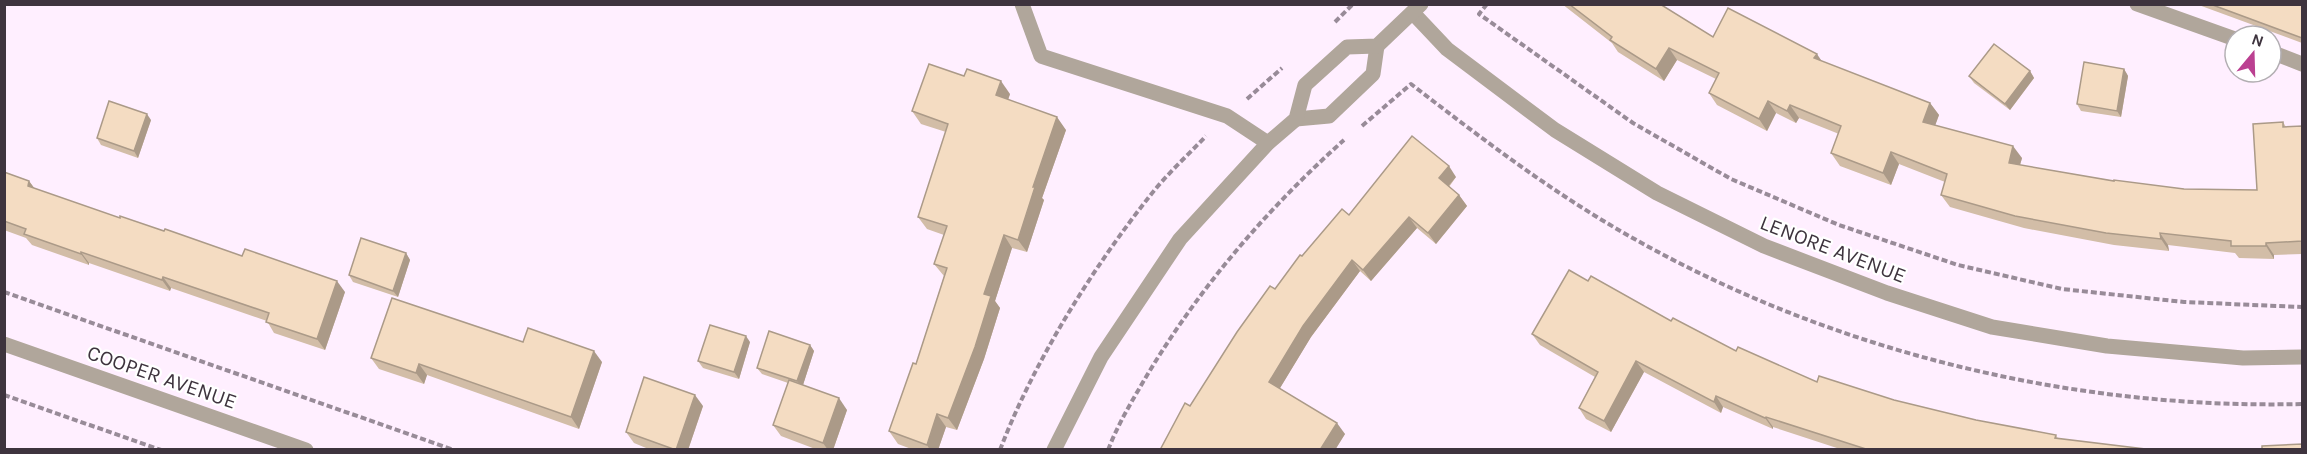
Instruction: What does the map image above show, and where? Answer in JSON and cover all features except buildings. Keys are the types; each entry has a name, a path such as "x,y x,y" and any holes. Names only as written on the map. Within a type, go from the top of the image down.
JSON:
{"street":[{"path":"1022,4 1041,56 1227,116 1268,143"},
{"path":"2137,4 2223,35"},
{"path":"1296,119 1329,116 1373,74 1377,46 1417,9"},
{"name":"LENORE AVENUE","path":"1417,9 1447,49 1555,130 1657,193 1764,246 1887,293 1992,327 2106,346 2243,358 2302,357"},
{"path":"1054,450 1101,357 1180,239 1268,143 1296,119 1305,85 1347,47 1377,46"},
{"path":"2283,57 2302,64"},
{"name":"COOPER AVENUE","path":"4,344 306,450"}],"path":[{"path":"1329,27 1353,4"},
{"path":"1487,4 1479,14 1633,123 1731,179 1839,225 1958,266 2062,289 2184,302 2302,307"},
{"path":"1000,450 1048,349 1094,275 1150,196 1211,130 1286,64"},
{"path":"1360,128 1411,84"},
{"path":"1108,450 1116,429 1168,340 1220,269 1281,200 1351,135"},
{"path":"4,292 454,450"},
{"path":"4,395 160,450"}]}
